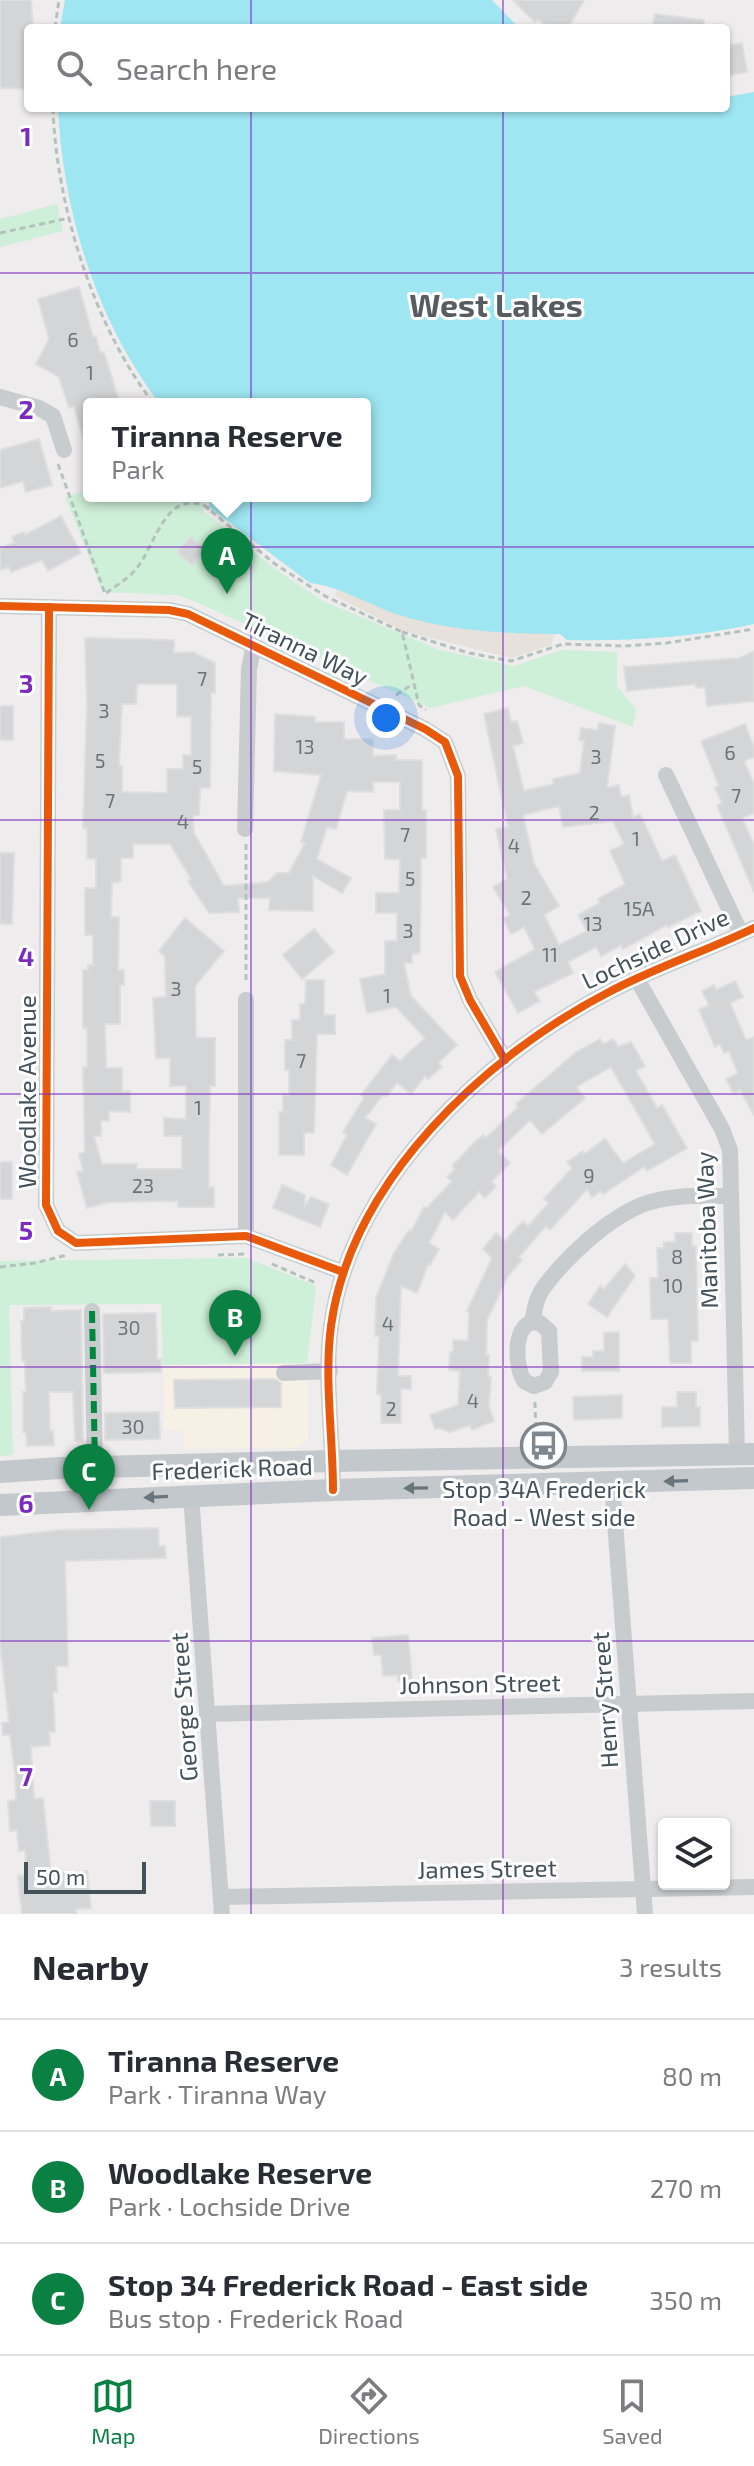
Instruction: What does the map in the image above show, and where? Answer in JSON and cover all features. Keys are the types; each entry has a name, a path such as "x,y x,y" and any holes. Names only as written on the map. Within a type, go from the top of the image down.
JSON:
{"main road":[{"name":"Frederick Road","path":"0,1472 333,1461 745,1455"},
{"name":"Frederick Road","path":"0,1505 333,1490 754,1478"}],"street":[{"path":"0,397 20,401 53,416 61,457"},
{"name":"Tiranna Way","path":"0,606 169,610 188,614 425,729 445,742 458,776 460,976 470,1000 505,1060"},
{"name":"Woodlake Avenue","path":"49,607 46,1205 58,1231 76,1243 246,1236 343,1272"},
{"path":"245,829 249,669 254,645"},
{"path":"666,775 748,931"},
{"name":"Lochside Drive","path":"333,1490 331,1327 343,1272 378,1197 433,1126 505,1060 533,1039 608,992 748,931"},
{"name":"Manitoba Way","path":"637,979 722,1129 730,1150 745,1455"},
{"path":"246,1000 246,1236"},
{"path":"532,1322 544,1287 607,1224 643,1205 676,1196 730,1196"},
{"path":"92,1311 95,1467"},
{"path":"532,1322 540,1323 549,1331 551,1372 545,1382 534,1386 524,1381 519,1371 519,1334 525,1324 532,1322"},
{"path":"284,1373 330,1371"},
{"name":"Henry Street","path":"612,1483 645,1914"},
{"name":"George Street","path":"191,1496 221,1906"},
{"name":"Johnson Street","path":"207,1714 754,1701"},
{"name":"James Street","path":"221,1906 754,1887"}],"path":[{"path":"56,24 59,0"},
{"path":"53,112 69,218 93,293 117,344 150,398"},
{"path":"0,233 69,218"},
{"path":"61,457 105,594"},
{"path":"105,594 136,569 168,516 188,502 196,502 275,564 325,596 402,632 469,653 511,661 563,644 625,646 667,643 754,629"},
{"path":"207,502 208,510"},
{"path":"105,594 120,595"},
{"path":"402,632 419,705 433,715 414,707"},
{"path":"404,702 393,697 413,684"},
{"path":"245,829 246,1000"},
{"path":"217,1255 247,1254"},
{"path":"0,1267 45,1262 64,1255 79,1258"},
{"path":"261,1260 316,1283"},
{"path":"534,1386 537,1445"}],"shaded area":[{"path":"307,1363 308,1439 297,1448 184,1449 184,1431 164,1430 163,1365"}],"green space":[{"path":"57,204 63,231 0,247 0,219"},
{"path":"83,492 83,502 203,502 204,512 281,573 323,601 440,650 514,666 561,650 617,652 617,686 636,709 633,727 524,686 430,708 194,601 176,595 103,592 65,497"},
{"path":"247,1258 316,1288 307,1363 163,1365 161,1304 9,1305 13,1455 0,1456 0,1261"}],"sand":[{"path":"338,588 556,632 551,645 511,658 403,631 335,596"}],"water":[{"path":"65,0 492,0 515,24 61,24"},
{"name":"West Lakes","path":"754,92 754,624 661,638 614,640 567,640 560,634 477,630 396,614 342,591 310,583 210,508 210,502 371,502 371,398 156,398 118,337 87,264 67,186 58,112 730,112 730,96"}],"building":[{"path":"0,0 31,0 33,24 24,24 24,89 0,88"},
{"path":"513,0 584,0 570,24 544,24 538,19 535,22"},
{"path":"655,14 704,20 704,24 653,24"},
{"path":"742,43 747,72 730,75 730,45"},
{"path":"79,287 93,337 96,336 100,353 104,352 118,398 83,398 83,438 74,406 69,408 59,377 36,364 49,339 38,299"},
{"path":"39,439 52,485 26,492 23,481 0,488 0,450"},
{"path":"61,516 81,553 48,571 42,560 11,572 9,567 0,570 0,548 14,543 12,537 24,532 25,535"},
{"path":"191,537 205,550 192,565 177,552"},
{"path":"85,638 174,640 174,653 193,652 215,663 215,693 211,693 210,788 200,788 199,815 193,816 194,833 224,886 268,882 277,873 289,873 305,843 301,842 321,775 274,771 275,714 315,717 315,722 344,722 344,739 373,739 373,756 396,755 396,760 422,760 426,858 421,858 420,953 412,954 412,963 404,963 411,996 457,1045 438,1063 442,1067 428,1079 425,1076 411,1094 397,1083 386,1097 383,1095 365,1118 376,1124 347,1175 331,1165 347,1135 343,1132 364,1098 361,1095 392,1055 400,1061 425,1038 396,1007 367,1013 360,979 385,974 385,941 397,941 397,913 376,913 376,893 399,893 400,859 385,859 384,810 400,810 400,782 373,782 373,792 347,791 336,829 327,827 317,859 351,878 342,893 313,876 313,911 269,910 270,898 238,898 239,912 209,913 188,881 191,879 170,844 133,844 133,858 121,858 121,881 112,883 111,917 119,917 118,970 124,970 124,985 120,984 120,1024 105,1024 106,1068 122,1068 122,1091 130,1091 130,1112 109,1111 109,1121 101,1121 101,1136 94,1136 102,1164 137,1164 136,1169 182,1169 182,1136 164,1136 164,1118 186,1119 186,1086 170,1086 170,1058 156,1058 153,998 166,997 165,957 159,951 185,918 224,951 195,986 196,1038 215,1038 215,1086 210,1086 209,1148 209,1187 214,1187 214,1207 178,1207 178,1201 109,1202 87,1208 77,1172 83,1171 79,1154 85,1152 83,1067 87,1067 87,1028 83,1028 83,970 93,965 93,935 85,935 85,888 96,888 96,859 87,858 87,828 83,828 87,704","holes":["137,684 177,684 177,716 191,717 191,755 183,755 183,769 167,769 167,793 122,792 122,766 119,766 122,704 136,704"]},
{"path":"754,651 754,701 707,706 705,687 696,688 696,684 627,691 624,667 740,658"},
{"path":"0,706 13,706 13,740 0,740"},
{"path":"508,708 511,722 517,721 523,743 513,746 524,791 554,784 553,779 580,773 584,741 579,740 581,728 598,730 599,723 615,726 607,788 619,785 621,797 629,795 633,817 640,814 662,861 675,855 701,911 623,949 621,945 601,956 596,947 568,962 573,973 534,992 540,1001 518,1013 495,972 535,949 524,927 511,934 503,919 510,915 493,887 507,879 496,829 508,827 484,714","holes":["559,806 563,827 613,821 624,844 610,851 625,884 578,915 587,931 559,945 544,915 559,906 534,864 523,815"]},
{"path":"745,724 754,747 754,757 744,761 754,784 754,813 742,818 754,845 754,892 717,805 722,803 715,788 719,786 701,741"},
{"path":"0,853 14,853 12,924 0,924"},
{"path":"314,929 334,952 302,979 283,955"},
{"path":"306,980 324,980 324,1015 335,1015 335,1034 317,1034 314,1133 304,1133 304,1155 279,1155 279,1112 283,1112 283,1095 289,1095 285,1040 292,1040 292,1020 300,1020 300,1004 305,1004"},
{"path":"735,981 743,997 730,1003 746,1040 754,1037 754,1115 740,1090 734,1094 726,1079 738,1073 729,1051 724,1053 720,1044 715,1047 699,1010 709,1005 702,991 714,985 716,990"},
{"path":"600,1039 603,1044 613,1039 618,1047 631,1042 645,1066 636,1071 657,1108 662,1105 687,1148 647,1171 644,1167 603,1194 601,1191 592,1197 587,1189 550,1230 546,1226 519,1257 522,1260 508,1276 487,1320 486,1355 489,1355 488,1377 491,1377 489,1406 494,1421 472,1430 470,1425 450,1432 435,1429 430,1415 458,1405 460,1371 449,1370 450,1352 453,1352 453,1340 468,1341 467,1311 492,1258 483,1249 496,1233 505,1241 523,1221 528,1226 549,1203 544,1199 572,1168 567,1162 583,1151 584,1154 605,1139 623,1163 655,1144 611,1067 576,1087 585,1098 542,1134 530,1120 498,1151 510,1163 491,1182 496,1186 485,1198 479,1192 453,1220 445,1212 429,1243 439,1249 428,1264 417,1293 401,1286 398,1376 411,1376 411,1389 401,1389 401,1423 381,1423 381,1394 377,1394 379,1336 375,1336 376,1298 394,1253 409,1230 411,1232 424,1207 427,1208 452,1181 447,1177 455,1169 452,1166 472,1145 483,1135 486,1138 518,1107 516,1104 575,1053"},
{"path":"0,1162 12,1162 12,1199 0,1199"},
{"path":"282,1185 305,1195 305,1206 311,1197 329,1204 320,1227 273,1208"},
{"path":"675,1233 692,1233 692,1246 696,1246 698,1341 691,1341 691,1363 670,1363 668,1319 651,1319 650,1278 658,1278 657,1248 664,1248 664,1242 675,1242"},
{"path":"625,1264 635,1276 607,1317 588,1304 600,1286 604,1289"},
{"path":"51,1307 51,1311 81,1310 83,1441 75,1441 73,1392 49,1392 50,1431 53,1431 54,1445 27,1446 26,1432 23,1432 23,1392 26,1391 21,1321 24,1321 24,1308"},
{"path":"156,1313 157,1359 161,1359 161,1372 104,1373 103,1314"},
{"path":"619,1332 619,1371 582,1371 582,1357 593,1357 593,1351 604,1351 604,1333"},
{"path":"275,1379 281,1383 281,1407 175,1408 174,1380"},
{"path":"677,1392 696,1392 700,1426 662,1427 662,1407 677,1407"},
{"path":"622,1395 622,1418 574,1420 573,1397"},
{"path":"159,1412 160,1439 105,1440 105,1413"},
{"path":"158,1528 159,1546 165,1546 166,1558 65,1561 68,1666 56,1666 57,1692 53,1692 55,1732 49,1732 50,1745 31,1747 34,1799 43,1798 51,1874 87,1871 91,1908 76,1909 77,1914 22,1914 18,1876 27,1875 25,1850 19,1851 17,1830 10,1831 8,1801 16,1800 15,1774 10,1735 3,1735 2,1723 9,1722 0,1644 0,1537 60,1530"},
{"path":"408,1635 412,1680 398,1681 398,1675 383,1676 381,1655 374,1655 372,1638"},
{"path":"150,1801 175,1801 175,1826 151,1826"}],"marked path":[{"path":"92,1311 95,1467"}],"cycle path":[{"path":"0,606 169,610 188,614 425,729 445,742 458,776 460,976 470,1000 505,1060"},
{"path":"49,607 46,1205 58,1231 76,1243 246,1236 343,1272"},
{"path":"333,1490 329,1387 331,1326 344,1273 365,1222 395,1173 431,1129 472,1088 516,1051 562,1019 627,983 754,928"}],"place":[{"name":"Tiranna Reserve","path":"227,594"},
{"name":"Woodlake Reserve","path":"235,1356"},
{"name":"Stop 34A Frederick Road - West side","path":"544,1446"},
{"name":"Stop 34 Frederick Road - East side","path":"89,1510"}],"district":[{"name":"West Lakes","path":"496,304"}]}
